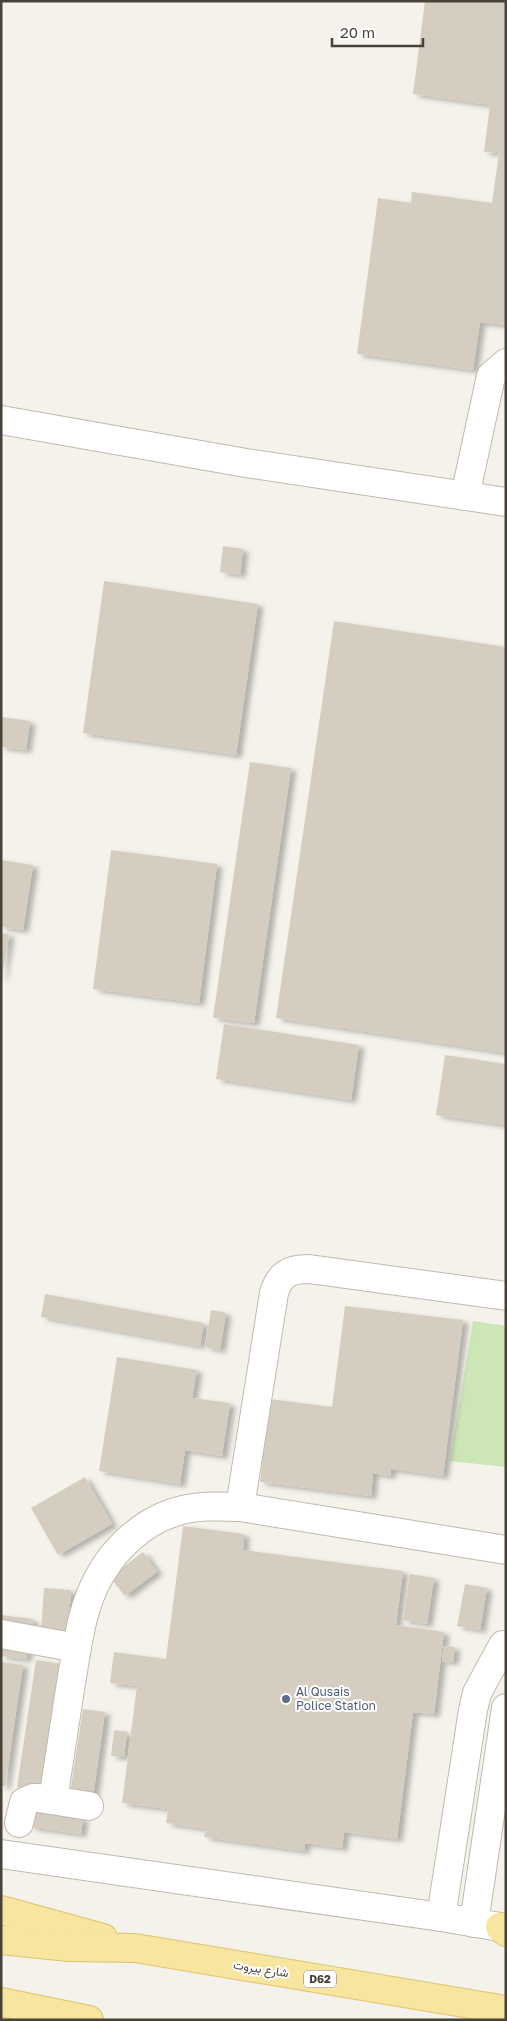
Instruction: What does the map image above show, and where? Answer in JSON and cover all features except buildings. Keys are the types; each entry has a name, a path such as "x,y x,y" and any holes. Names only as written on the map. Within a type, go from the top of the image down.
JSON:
{"main road":[{"name":"شارع بيروت","path":"1,1910 135,1948 506,2010"},
{"name":"شارع بيروت","path":"1,1940 69,1946 135,1948"},
{"path":"1,2002 89,2020"}],"street":[{"path":"465,496 491,376 506,363"},
{"path":"1,420 246,463 506,502"},
{"path":"240,1507 274,1293 278,1282 286,1274 297,1269 309,1269 506,1296"},
{"path":"53,1800 77,1648 86,1607 98,1578 116,1551 140,1530 171,1513 205,1506 240,1507 506,1550"},
{"path":"1,1634 77,1648"},
{"path":"441,1917 461,1777 477,1693 505,1645"},
{"path":"1,1854 441,1917 496,1928 496,1782 506,1708"},
{"path":"461,1777 496,1782"},
{"path":"19,1823 22,1807 28,1799 53,1800 89,1806"}],"green space":[{"path":"473,1321 506,1326 506,1467 450,1461"}],"place":[{"name":"Al Qusais Police Station","path":"286,1699"}]}
